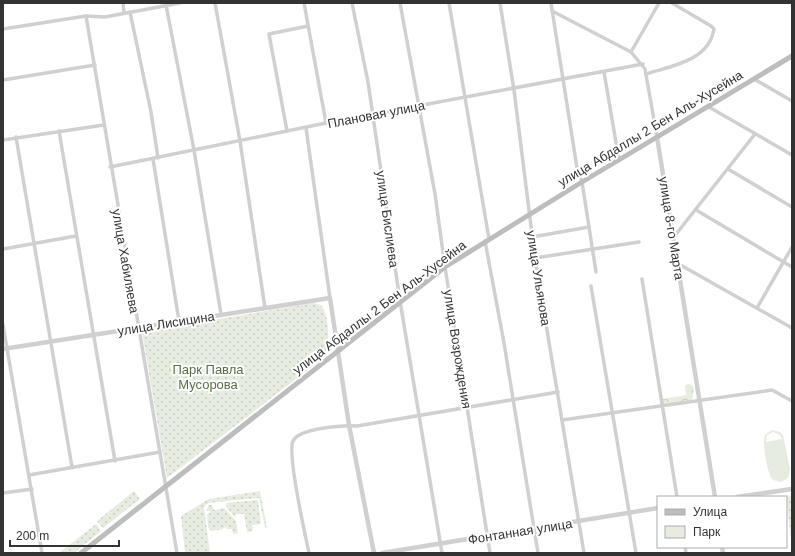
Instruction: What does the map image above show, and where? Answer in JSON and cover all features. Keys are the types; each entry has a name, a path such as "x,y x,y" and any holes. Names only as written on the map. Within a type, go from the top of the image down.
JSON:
{"main road":[{"name":"улица Абдаллы 2 Бен Аль-Хусейна","path":"81,553 444,267 618,160 792,56"}],"street":[{"path":"123,3 124,13"},
{"path":"3,29 86,16 105,17 180,3"},
{"path":"215,3 240,141 265,308"},
{"path":"304,3 326,123"},
{"name":"улица Бислиева","path":"352,3 372,115 418,415 442,553"},
{"name":"улица Возрождения","path":"400,3 435,194 444,267 468,408 490,553"},
{"path":"450,3 512,399 538,553"},
{"name":"улица Ульянова","path":"500,3 514,90 534,258 558,392 584,553"},
{"path":"551,3 577,168 582,182 596,272"},
{"path":"631,52 659,3"},
{"path":"646,74 698,56 713,34 714,29 711,26 672,3"},
{"path":"166,5 194,150 221,314"},
{"name":"улица 8-го Марта","path":"552,11 631,52 643,64 657,137 715,496"},
{"path":"130,12 151,112 158,158"},
{"name":"улица Хабиляева","path":"86,16 110,167 177,553"},
{"path":"287,131 269,34 308,26"},
{"name":"Плановая улица","path":"110,167 326,123 514,90 643,64"},
{"path":"3,80 95,65"},
{"path":"604,72 618,160"},
{"path":"754,79 792,101"},
{"path":"709,107 792,155"},
{"path":"3,140 104,125"},
{"path":"306,128 337,351 374,553"},
{"path":"59,131 115,461"},
{"path":"673,238 754,134"},
{"path":"16,137 33,245 72,467"},
{"path":"153,159 179,321"},
{"path":"728,169 792,207"},
{"path":"696,210 792,267"},
{"path":"532,237 589,227"},
{"path":"3,249 33,245 76,236"},
{"path":"534,258 639,242"},
{"path":"757,308 792,247"},
{"path":"677,263 792,328"},
{"path":"642,279 661,406 677,496"},
{"path":"591,286 613,413 628,513 636,553"},
{"name":"улица Лисицина","path":"5,349 330,298"},
{"path":"3,325 5,349 32,490 42,553"},
{"path":"562,420 772,390 792,401"},
{"path":"308,553 292,460 293,442 301,434 468,408 558,392"},
{"path":"29,475 160,452"},
{"path":"744,496 792,489"},
{"path":"3,493 32,490"},
{"name":"Фонтанная улица","path":"382,553 657,508"}],"green space":[{"name":"Парк Павла Мусорова","path":"313,303 321,305 326,316 328,343 326,356 167,478 142,332"},
{"path":"688,384 692,385 694,388 692,400 663,404 661,400 663,399 686,395 685,386"},
{"path":"772,430 780,432 783,435 790,469 788,478 781,482 773,480 769,472 765,451 765,435","holes":["773,432 780,435 782,439 766,442 767,435"]},
{"path":"134,491 140,499 103,528 97,521"},
{"path":"260,491 267,528 265,528 259,498 208,503 204,507 210,553 185,553 181,516 209,499"},
{"path":"792,496 792,546 787,505 787,497"},
{"path":"258,500 261,524 252,525 253,531 247,532 244,514 235,514 236,518 227,508 226,503"},
{"path":"209,505 212,505 214,510 224,508 236,521 238,533 233,534 232,529 227,529 227,527 211,531 208,527 207,514 210,513 210,511 206,511"},
{"path":"96,524 101,531 74,553 59,553"}]}
